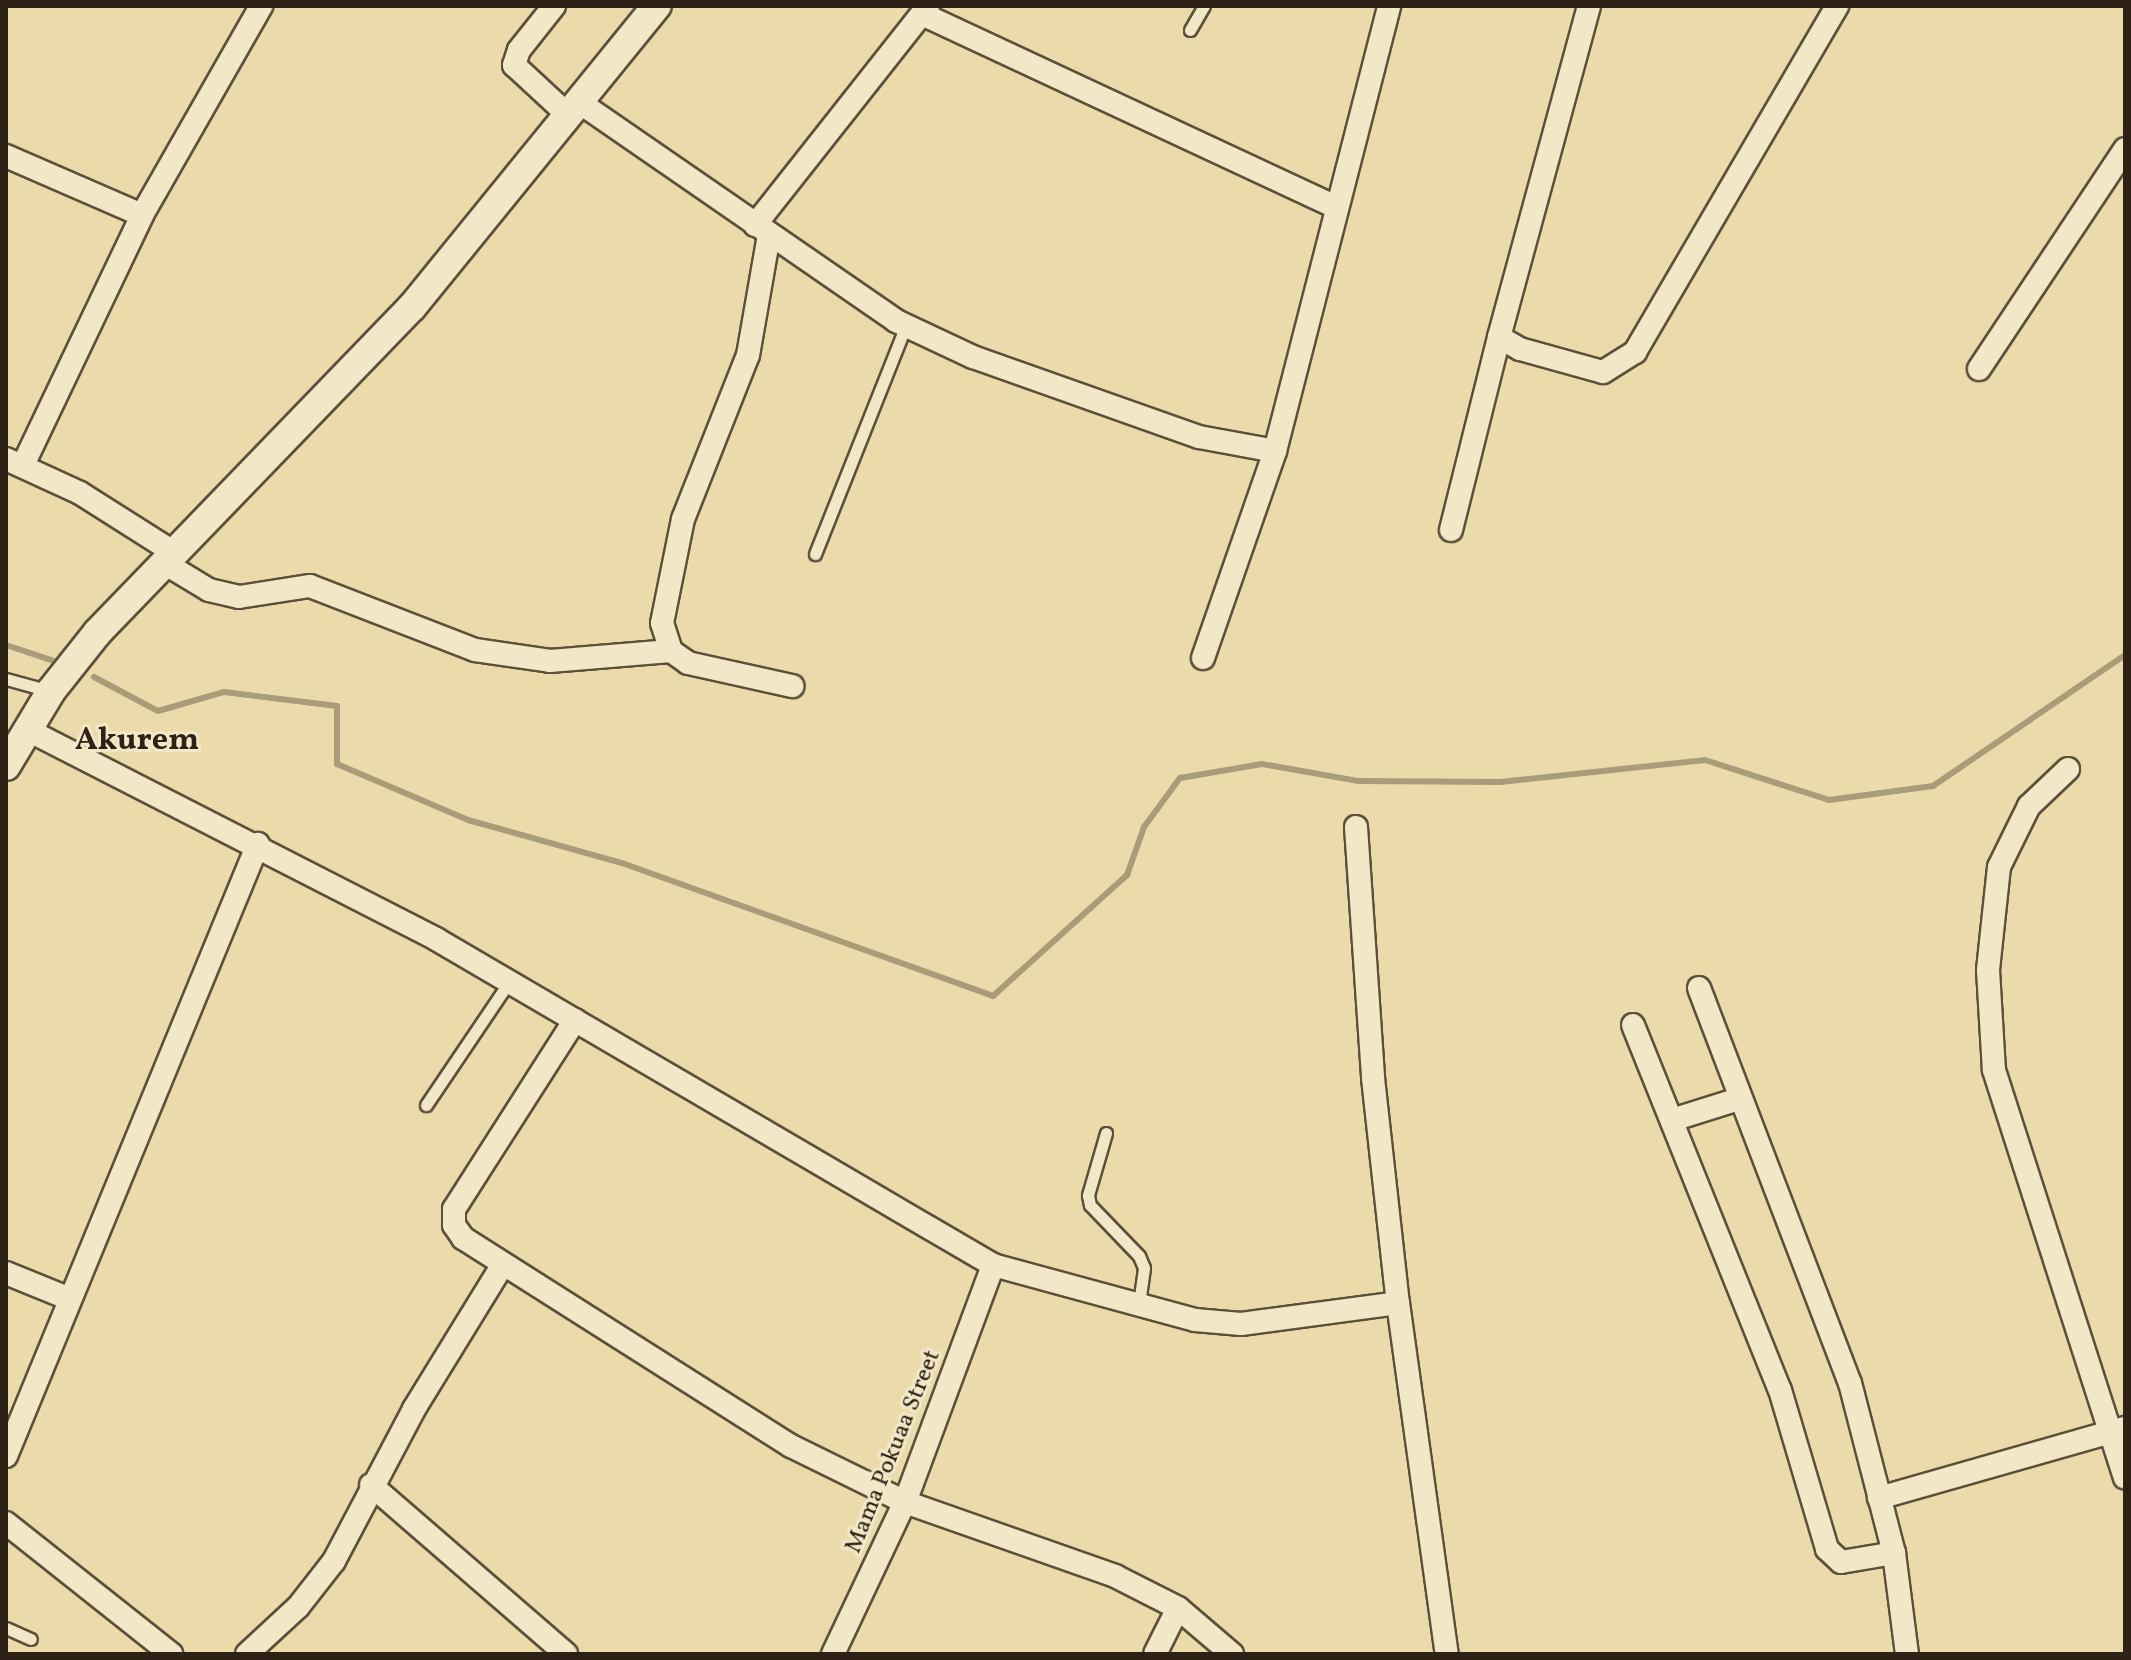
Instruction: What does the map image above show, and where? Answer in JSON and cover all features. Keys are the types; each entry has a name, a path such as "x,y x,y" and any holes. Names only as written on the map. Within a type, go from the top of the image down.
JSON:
{"street":[{"path":"261,6 142,215 14,462 80,493 209,590 239,597 310,586 475,650 550,661 671,651"},
{"path":"554,6 519,50 514,65 574,108 906,325 973,357 1199,437 1275,451"},
{"path":"6,766 51,691 98,632 412,307 657,6"},
{"path":"1203,658 1275,451 1335,207 1389,6"},
{"path":"1451,530 1499,337 1589,6"},
{"path":"1499,337 1520,349 1603,372 1619,366 1635,352 1837,6"},
{"path":"792,686 688,663 671,651 662,623 683,519 748,355 762,230 925,10 1335,207"},
{"path":"1979,369 2125,149"},
{"path":"6,156 142,215"},
{"path":"26,729 258,844 509,982 993,1265 1195,1320 1241,1324 1398,1303"},
{"path":"2068,769 2029,806 1999,867 1988,970 1994,1070 2117,1430 2125,1477"},
{"path":"1356,827 1373,1078 1398,1303 1447,1654"},
{"path":"6,1456 258,844"},
{"path":"1699,988 1850,1383 1894,1553 1907,1654"},
{"path":"575,1020 454,1209 454,1225 463,1238 502,1266 791,1446 905,1502 1115,1576 1178,1608 1232,1654"},
{"path":"1633,1025 1780,1390 1827,1549 1841,1562 1894,1553"},
{"path":"1672,1120 1739,1099"},
{"name":"Mama Pokuaa Street","path":"833,1654 905,1502 993,1265"},
{"path":"247,1654 298,1607 334,1561 371,1485 502,1266"},
{"path":"6,1273 70,1299"},
{"path":"1879,1498 2117,1430"},
{"path":"371,1485 566,1654"},
{"path":"6,1523 171,1654"},
{"path":"1155,1654 1178,1608"}],"lane":[{"path":"1190,30 1204,6"},
{"path":"815,554 906,325"},
{"path":"6,679 51,691"},
{"path":"426,1105 509,982"},
{"path":"1106,1133 1088,1195 1090,1205 1139,1256 1144,1268 1139,1304"},
{"path":"6,1628 31,1639"}],"waterway":[{"path":"6,645 54,661"},
{"path":"94,677 158,711 224,692 337,706 337,764 468,820 622,863 993,996 1127,875 1144,827 1180,778 1262,764 1358,781 1500,782 1705,760 1829,800 1933,786 2125,655"}],"district":[{"name":"Akurem","path":"137,741"}]}
